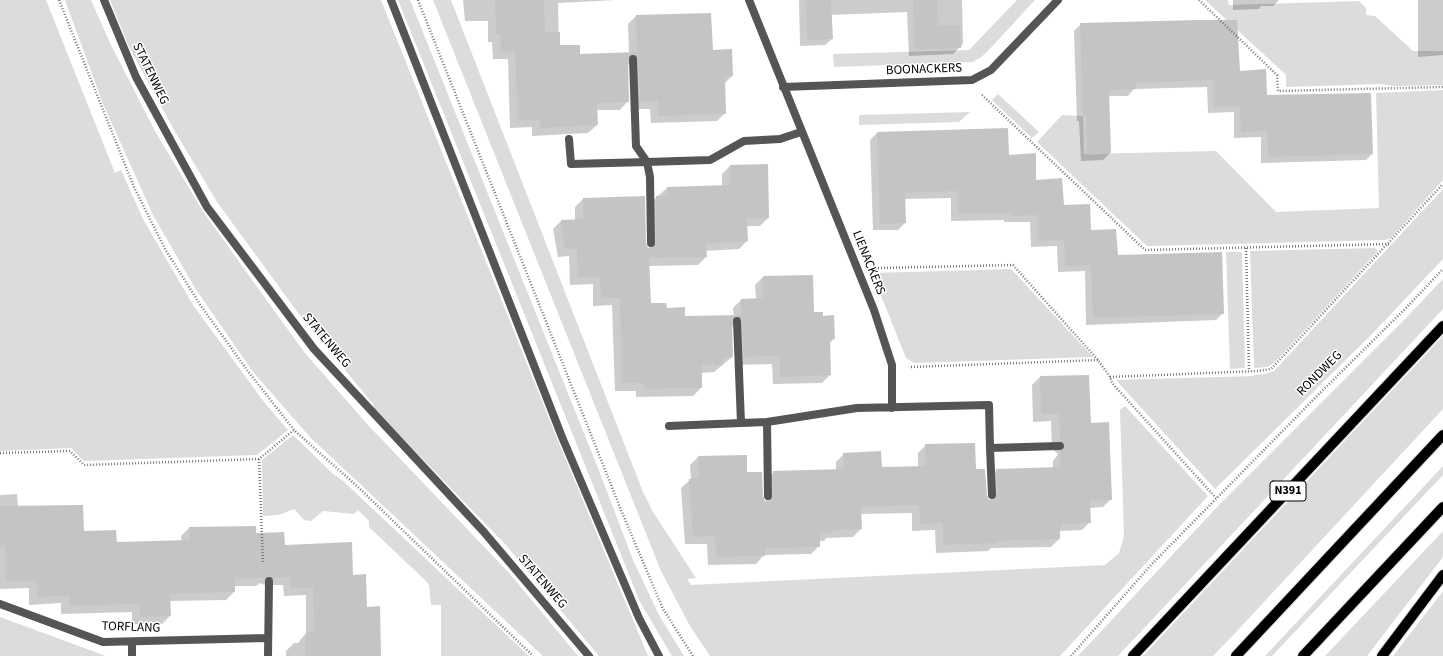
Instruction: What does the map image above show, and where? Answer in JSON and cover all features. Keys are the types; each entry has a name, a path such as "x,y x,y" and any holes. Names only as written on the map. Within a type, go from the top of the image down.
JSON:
{"main road":[{"name":"N391","path":"1133,656 1443,326"},
{"path":"1236,656 1443,435"},
{"path":"1303,656 1443,507"},
{"path":"1382,656 1443,575"}],"street":[{"name":"STATENWEG","path":"104,0 136,77 207,207 314,349 483,531 589,656"},
{"path":"391,0 562,437 639,618 659,656"},
{"name":"LIENACKERS","path":"749,0 857,268 892,365 892,408"},
{"name":"BOONACKERS","path":"783,87 972,80 991,70 1058,0"},
{"path":"633,59 636,146 647,162 650,177 651,243"},
{"path":"569,139 571,164 647,162 710,160 744,141 780,139 801,132"},
{"path":"737,321 742,423"},
{"path":"669,426 766,422 857,408 989,405 992,495"},
{"path":"766,422 768,496"},
{"path":"990,448 1060,446"},
{"path":"268,656 267,638 270,622 269,581"},
{"name":"TORFLANG","path":"0,604 103,642 267,638"},
{"path":"132,642 132,656"}],"path":[{"path":"58,0 134,187 165,249 200,306 247,370 294,430 358,487 533,656"},
{"path":"418,0 621,510 663,609 693,656"},
{"path":"1199,0 1276,75 1278,91 1443,87"},
{"path":"972,80 981,94 1145,250 1389,244"},
{"path":"1110,377 1249,371 1271,368 1389,244 1443,184"},
{"path":"1246,248 1249,371"},
{"path":"857,268 1013,265 1098,360 1110,377 1112,383 1216,498"},
{"name":"RONDWEG","path":"1071,656 1150,566 1443,269"},
{"path":"892,365 914,368 1098,360"},
{"path":"0,454 70,451 84,465 259,458 294,430"},
{"path":"259,458 263,575 269,581"}],"shaded area":[{"path":"0,0 46,0 115,173 121,170 143,219 193,305 264,402 288,430 257,455 84,461 71,448 0,451"},
{"path":"65,0 91,0 110,43 155,131 204,213 304,352 368,425 510,574 578,656 543,656 310,437 253,372 195,288 153,215 103,104"},
{"path":"110,0 381,0 556,436 648,656 599,656 505,544 374,409 373,404 299,314 217,202 173,128 128,45"},
{"path":"398,0 410,0 600,473 633,560 660,617 684,656 672,656 640,602"},
{"path":"433,0 451,0 643,492 653,512 696,578 687,579 691,585 1105,565 1119,553 1124,536 1120,410 1125,406 1208,496 1060,656 710,656 690,626 661,571"},
{"path":"1017,0 1035,0 987,52 972,62 834,67 833,54 969,50"},
{"path":"1205,0 1228,0 1229,5 1359,1 1366,8 1366,15 1375,16 1413,51 1443,51 1443,85 1394,86 1381,84 1286,87 1286,75"},
{"path":"1443,90 1443,180 1391,238 1385,240 1147,246 1037,142 1062,115 1083,116 1084,154 1216,151 1276,212 1379,208 1376,93"},
{"path":"998,94 1039,132 1032,138 992,100"},
{"path":"970,112 959,122 859,125 859,115"},
{"path":"1443,189 1443,259 1373,333 1215,489 1116,380 1254,376 1274,371"},
{"path":"1375,248 1378,251 1274,363 1267,367 1254,368 1250,251"},
{"path":"1226,252 1242,252 1245,368 1230,369"},
{"path":"1011,269 1093,357 914,363 906,358 872,273"},
{"path":"1443,279 1443,309 1118,656 1078,656 1219,505"},
{"path":"1443,336 1443,409 1238,630 1213,656 1143,656"},
{"path":"293,435 529,656 441,656 441,605 431,605 429,584 369,527 369,521 358,510 354,514 323,511 311,521 304,520 294,509 279,515 263,516 262,460"},
{"path":"1443,466 1443,475 1272,656 1265,656"},
{"path":"1443,531 1443,557 1367,656 1325,656"},
{"path":"1443,591 1443,656 1393,656"},
{"path":"0,617 106,656 0,656"}],"building":[{"path":"495,0 544,0 545,32 560,32 560,45 580,45 580,54 637,52 636,15 711,13 713,50 732,49 733,76 725,77 726,114 658,116 658,101 640,102 638,59 633,54 630,55 628,59 629,102 597,103 598,125 540,128 539,120 518,120 515,51 501,52 500,34 496,34"},
{"path":"806,0 831,0 833,39 807,40"},
{"path":"913,0 937,0 938,26 960,25 961,48 915,50"},
{"path":"1237,20 1240,71 1266,69 1267,95 1371,93 1373,154 1268,157 1267,131 1241,132 1240,106 1214,107 1213,80 1136,83 1136,89 1109,90 1111,153 1087,155 1086,115 1083,115 1080,23"},
{"path":"1008,128 1009,155 1036,153 1036,180 1062,178 1064,205 1090,204 1091,230 1116,229 1118,255 1222,252 1224,314 1093,318 1091,265 1065,266 1064,240 1038,241 1037,215 1011,216 1011,213 958,214 957,191 905,193 906,223 880,224 877,132"},
{"path":"768,164 769,218 747,219 748,241 706,244 707,257 649,258 651,303 666,303 667,308 685,307 685,316 741,315 741,299 763,298 763,276 813,275 814,312 823,312 823,316 834,315 835,339 830,339 831,375 780,377 780,356 744,357 742,321 737,316 734,317 732,321 733,357 723,358 723,365 702,365 702,388 644,389 644,383 622,383 620,298 601,298 600,277 578,277 577,249 565,249 561,220 583,219 583,198 645,196 646,243 648,248 651,248 656,243 656,196 667,195 667,187 730,185 730,165"},
{"path":"1089,375 1091,423 1109,422 1112,500 1090,501 1091,523 1062,524 1060,527 1060,539 997,541 997,543 943,545 943,523 920,524 919,505 861,507 862,529 833,530 833,533 820,533 820,547 765,548 765,556 716,557 715,536 693,537 689,479 699,478 698,456 747,455 747,472 762,472 763,496 765,501 768,501 773,496 773,471 844,469 843,453 881,451 882,467 926,466 925,444 975,443 976,469 985,469 987,496 989,500 995,500 998,495 996,469 1061,467 1060,451 1065,449 1065,445 1060,440 1059,414 1041,414 1040,376"},
{"path":"83,505 84,531 116,530 117,542 189,540 189,527 256,526 256,533 284,532 285,545 352,542 353,575 366,574 367,607 380,606 381,656 305,656 306,632 314,632 313,588 291,588 291,577 273,578 269,576 264,578 235,579 235,592 170,594 171,616 140,617 140,604 69,606 69,596 37,597 37,581 6,581 5,547 0,547 0,506"}]}
